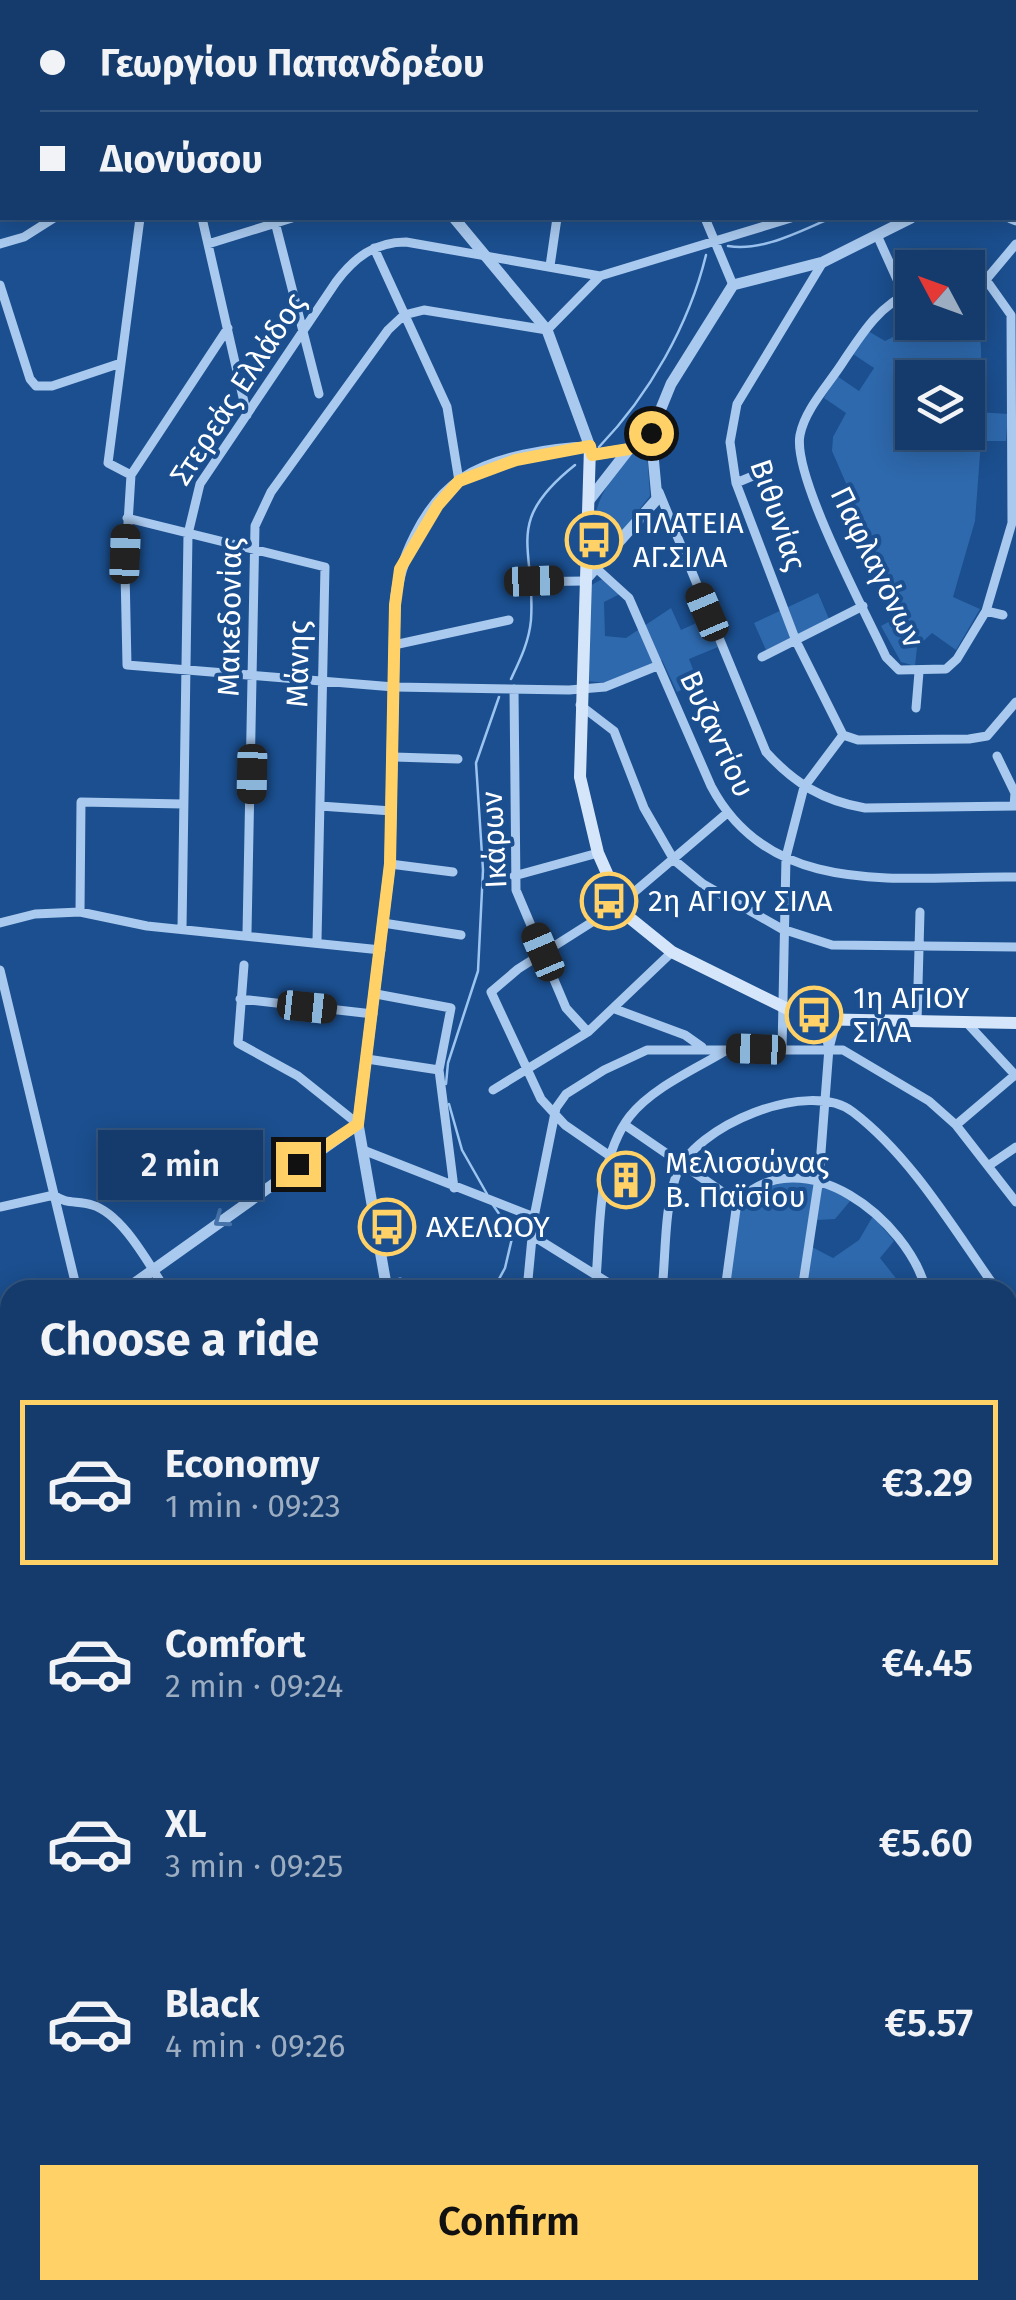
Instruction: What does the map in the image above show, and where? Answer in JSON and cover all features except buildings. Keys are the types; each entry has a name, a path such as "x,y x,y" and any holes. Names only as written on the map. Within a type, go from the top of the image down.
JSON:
{"main road":[{"path":"591,451 580,776 598,853 619,906 638,928 672,952 782,1007 829,1022 1016,1023"}],"street":[{"path":"0,244 14,242 51,220"},
{"path":"131,475 108,462 140,220"},
{"path":"202,220 247,414"},
{"path":"456,220 547,330 591,451"},
{"path":"550,266 556,220"},
{"path":"706,220 733,285"},
{"path":"459,481 447,407 374,248 406,242 600,276 785,220"},
{"path":"907,220 823,262 733,285 671,384 651,433 659,492 766,752 804,788 842,804 864,808 1015,806 1015,793 997,756"},
{"path":"208,244 275,222 319,394"},
{"path":"877,234 895,268"},
{"path":"985,281 1016,244"},
{"name":"Στερεάς Ελλάδος","path":"182,928 188,534 200,484 345,271 374,248"},
{"name":"Βιθυνίας","path":"823,262 737,404 730,442 736,483 796,641 843,735"},
{"path":"547,330 600,276"},
{"name":"Παφλαγόνων","path":"895,302 874,316 859,338 806,419 798,449 812,494 886,657 899,670 918,672 946,669 986,611 1006,548 1014,505 1010,315 985,283"},
{"path":"0,285 30,379 36,386 52,386 121,362"},
{"path":"404,315 424,310 547,330"},
{"name":"Μακεδονίας","path":"247,934 255,526 272,492 388,330 404,315"},
{"path":"228,328 131,475 127,518 128,665 394,688 514,689 605,686 657,666"},
{"path":"590,499 629,449 651,433"},
{"path":"385,1280 358,1124 390,864 394,645 400,569 438,505 459,481 498,465 629,449"},
{"path":"736,483 765,472"},
{"path":"519,582 584,581 650,508 659,492"},
{"path":"127,518 254,550"},
{"name":"Μάνης","path":"254,550 324,567 317,941"},
{"name":"Βυζαντίου","path":"596,568 628,598 726,814 746,835 786,857 841,877 1016,877"},
{"path":"762,657 863,606"},
{"path":"986,611 1003,615"},
{"path":"394,645 509,620"},
{"path":"916,708 918,672"},
{"name":"Ικάρων","path":"514,689 514,876 566,1008 588,1032"},
{"path":"782,1050 786,857 804,788 843,735 858,740 986,736 1016,702"},
{"path":"580,705 614,731 644,808 674,860 703,884 782,929 818,944 1016,947"},
{"path":"394,757 458,759"},
{"path":"80,912 81,802 183,804"},
{"path":"320,806 392,812"},
{"path":"610,1156 554,1114 526,1071 491,998 494,986 619,906 726,814"},
{"path":"514,876 598,853"},
{"path":"390,864 453,872"},
{"path":"921,875 921,888"},
{"path":"0,923 36,914 80,912 109,921 382,950"},
{"path":"918,1022 920,912"},
{"path":"383,923 460,935"},
{"path":"492,1090 588,1032 672,952"},
{"path":"244,965 236,1035 244,1047 287,1069 358,1124"},
{"path":"0,973 75,1280"},
{"path":"376,994 451,1008 438,1070 454,1188"},
{"path":"240,999 373,1014"},
{"path":"615,1010 685,1036 705,1048"},
{"path":"804,1280 819,1178 829,1022"},
{"path":"956,1125 1016,1075 968,1023"},
{"path":"596,1280 610,1156 624,1125 651,1097 730,1048"},
{"path":"528,1280 534,1217 554,1114 566,1094 647,1050 842,1050 901,1082 956,1125 1016,1202"},
{"path":"367,1059 438,1070"},
{"path":"663,1280 674,1182 682,1164 709,1140 766,1106 823,1098 851,1109 889,1146 987,1280"},
{"path":"138,1280 358,1124"},
{"path":"624,1125 737,1202"},
{"path":"988,1166 1016,1147"},
{"path":"363,1150 534,1217"},
{"path":"737,1202 780,1180 819,1178 864,1204 880,1219 921,1280"},
{"path":"0,1207 54,1196 65,1202 92,1204 106,1213 159,1280"},
{"path":"726,1280 737,1202"},
{"path":"534,1236 605,1280"}],"shaded area":[{"path":"868,331 885,341 895,336 895,340 981,342 981,360 895,360 895,450 980,450 975,521 953,597 980,609 956,650 932,633 917,647 915,666 901,662 881,626 903,614 832,451 833,437 846,413 824,398 837,376 859,391 874,368 853,354"},
{"path":"985,413 1008,414 1006,441 985,441"},
{"path":"641,447 647,452 650,496 604,554 596,556 591,552 597,508 614,475 634,449"},
{"path":"604,578 620,594 604,602 605,636 626,638 671,608 681,630 705,619 718,647 689,659 698,682 677,692 662,660 607,683 587,681 588,587"},
{"path":"818,593 829,619 766,650 754,623"},
{"path":"814,1180 851,1200 835,1219 817,1220 812,1247 833,1258 859,1240 873,1216 894,1241 880,1258 897,1280 730,1280 738,1211 762,1190 792,1181"}],"waterway":[{"path":"728,246 767,243 826,220"},
{"path":"599,447 634,405 665,358 689,307 706,255"},
{"path":"511,679 531,620 530,520 552,485 575,465"},
{"path":"446,1084 448,1063 478,971 483,870 476,763 499,697"},
{"path":"449,1104 462,1150 487,1194"},
{"path":"493,1205 513,1234 498,1280"}],"place":[{"name":"ΠΛΑΤΕΙΑ ΑΓ.ΣΙΛΑ","path":"594,540"},
{"name":"2η ΑΓΙΟΥ ΣΙΛΑ","path":"609,901"},
{"name":"1η ΑΓΙΟΥ ΣΙΛΑ","path":"814,1015"},
{"name":"Μελισσώνας B. Παϊσίου","path":"626,1180"},
{"name":"ΑΧΕΛΩΟΥ","path":"387,1227"}],"route":[{"path":"298,1164 358,1124 390,864 395,605 406,555 445,495 469,475 564,448 590,446 592,455 611,456 640,443 651,433"}]}
